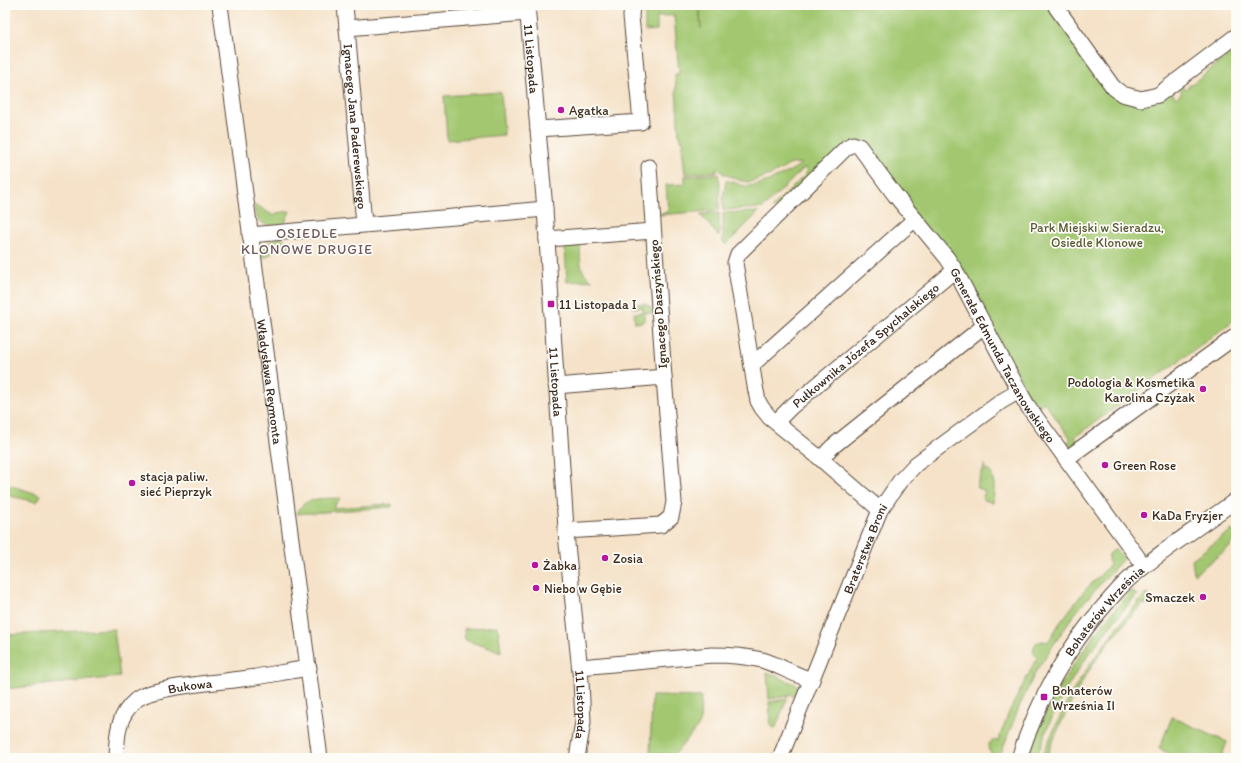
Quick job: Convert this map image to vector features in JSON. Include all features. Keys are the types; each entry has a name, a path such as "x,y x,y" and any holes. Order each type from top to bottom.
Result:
{"street":[{"name":"Władysława Reymonta","path":"220,5 320,758"},
{"name":"Ignacego Jana Paderewskiego","path":"346,5 364,224"},
{"path":"538,129 641,122 631,16 632,5"},
{"path":"1056,5 1113,87 1122,94 1141,99 1158,95 1236,36"},
{"name":"Ignacego Jana Paderewskiego","path":"348,28 527,9"},
{"name":"11 Listopada","path":"527,9 544,209 566,531 580,667 583,722 577,758"},
{"name":"Generała Edmunda Taczanowskiego","path":"752,365 735,266 737,256 847,147 853,144 858,146 915,220 947,258 985,325 1019,391 1066,459 1144,566"},
{"name":"Ignacego Daszyńskiego","path":"566,531 661,525 672,517 674,502 649,167"},
{"path":"250,235 544,209"},
{"path":"880,510 766,413 758,401 752,365 915,220"},
{"name":"Ignacego Daszyńskiego","path":"546,239 653,231"},
{"name":"Pułkownika Józefa Spychalskiego","path":"776,422 791,407 955,270"},
{"path":"821,459 832,447 985,325"},
{"path":"1066,459 1236,336"},
{"name":"Ignacego Daszyńskiego","path":"556,386 664,377"},
{"name":"Braterstwa Broni","path":"780,758 880,510 900,481 916,464 1002,401 1019,391"},
{"name":"Bohaterów Września","path":"1019,758 1035,715 1064,657 1104,605 1144,566 1236,500"},
{"path":"580,667 712,655 727,655 762,660 797,676 812,680"},
{"name":"Bukowa","path":"116,758 118,729 123,715 137,699 146,694 162,690 251,678 309,668"}],"green space":[{"name":"Park Miejski w Sieradzu, Osiedle Klonowe","path":"645,5 686,5 697,8 699,9 701,29 700,5 1051,5 1112,93 1170,90 1176,98 1182,93 1176,85 1179,85 1185,89 1236,50 1236,235 1234,244 1236,257 1236,319 1075,437 1080,444 1071,447 1064,445 1071,439 1044,402 1035,408 984,311 861,140 778,208 772,208 806,174 805,167 763,208 723,210 723,197 726,181 731,181 744,186 753,186 784,174 802,163 791,164 771,175 750,182 741,181 716,169 717,172 685,174 682,146 684,143 681,140 681,135 679,135 675,74 679,74 674,15 657,17 657,30 645,31"},
{"path":"501,92 504,135 447,140 444,96"},
{"path":"718,174 720,183 719,210 659,215 661,213 668,212 666,185 685,184 685,176"},
{"path":"254,206 258,206 274,216 277,213 290,211 284,225 267,225 260,222 257,218"},
{"path":"759,212 726,245 723,242 723,213"},
{"path":"719,213 719,237 700,214"},
{"path":"281,237 288,243 299,242 299,248 279,248 266,257 261,258 262,250 266,244"},
{"path":"580,245 582,269 584,273 592,280 567,282 565,247"},
{"path":"636,304 646,304 652,309 653,313 644,313 644,322 635,323 634,313 643,312 643,307 633,308"},
{"path":"985,464 985,471 989,470 994,482 993,503 982,499 985,491 976,487"},
{"path":"5,484 41,495 37,502 5,495"},
{"path":"340,498 333,508 392,504 392,507 297,514 300,508 309,501"},
{"path":"1232,530 1236,535 1236,539 1232,542 1230,547 1194,574 1192,559"},
{"path":"1115,549 1124,558 1070,620 1036,671 1020,705 1000,755 995,756 989,751 988,746 992,741 998,741 1010,710 1037,658 1034,651 1036,643 1042,641 1048,642 1059,624 1085,590 1110,565 1108,560 1109,554"},
{"path":"1131,590 1137,595 1109,628 1083,663 1058,705 1036,758 1029,758 1033,742 1058,690 1092,638"},
{"path":"1146,593 1156,603 1151,605 1142,604 1101,653 1088,672 1062,720 1046,758 1041,758 1064,708 1089,665 1126,616"},
{"path":"498,626 501,652 465,640 464,629"},
{"path":"114,629 120,677 5,689 5,635"},
{"path":"767,672 797,685 798,691 796,697 789,694 788,696 769,699"},
{"path":"652,696 701,697 700,724 674,755 650,754"},
{"path":"787,699 775,729 771,727 769,702"},
{"path":"1172,717 1227,742 1221,758 1180,758 1159,749"}],"place":[{"name":"Agatka","path":"561,110"},
{"name":"11 Listopada I","path":"551,304"},
{"name":"Podologia & Kosmetika Karolina Czyżak","path":"1203,389"},
{"name":"Green Rose","path":"1105,465"},
{"name":"stacja paliw. sieć Pieprzyk","path":"132,483"},
{"name":"KaDa Fryzjer","path":"1144,515"},
{"name":"Zosia","path":"605,558"},
{"name":"Żabka","path":"535,565"},
{"name":"Niebo w Gębie","path":"536,588"},
{"name":"Smaczek","path":"1203,597"},
{"name":"Bohaterów Września II","path":"1044,697"}],"district":[{"name":"OSIEDLE KLONOWE DRUGIE","path":"307,242"}]}
